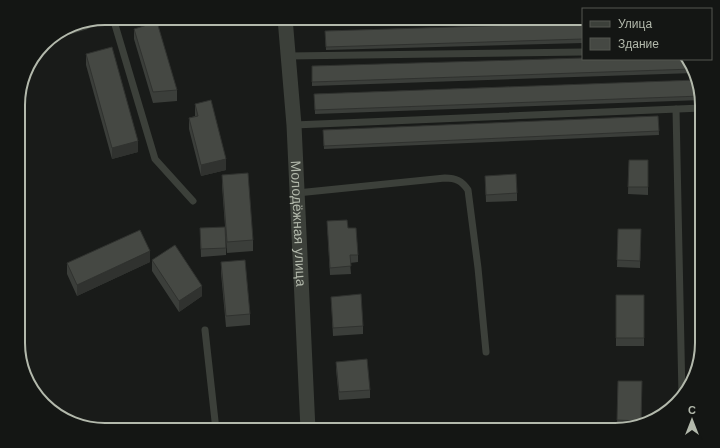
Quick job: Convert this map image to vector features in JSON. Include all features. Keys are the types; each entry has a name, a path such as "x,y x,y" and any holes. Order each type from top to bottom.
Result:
{"street":[{"name":"Молодёжная улица","path":"286,25 294,125 308,423"}],"lane":[{"path":"115,25 155,159 193,201"},
{"path":"288,56 582,52"},
{"path":"294,125 695,109"},
{"path":"676,110 682,388"},
{"path":"297,193 445,178 455,178 463,183 468,190 478,268 486,352"},
{"path":"205,330 215,423"}],"building":[{"path":"147,25 158,25 177,90 153,92 134,29"},
{"path":"518,25 582,25 582,39 326,47 325,31"},
{"path":"112,47 138,141 112,148 86,54"},
{"path":"582,58 582,60 682,60 686,69 312,82 312,66"},
{"path":"691,80 694,96 315,110 314,94"},
{"path":"211,100 226,159 201,165 189,118 198,116 195,104"},
{"path":"658,116 659,131 324,146 323,130"},
{"path":"629,160 648,160 648,187 628,187"},
{"path":"248,173 253,240 227,242 222,175"},
{"path":"516,174 517,193 486,195 485,176"},
{"path":"347,220 348,228 356,228 358,255 350,255 351,266 330,268 327,221"},
{"path":"225,227 226,248 201,249 200,228"},
{"path":"618,229 641,229 640,261 617,260"},
{"path":"140,230 150,251 77,285 67,263"},
{"path":"175,245 202,286 179,301 152,260"},
{"path":"245,260 250,314 226,316 221,262"},
{"path":"361,294 363,326 333,328 331,297"},
{"path":"616,295 644,295 644,338 616,338"},
{"path":"367,359 370,390 339,392 336,362"},
{"path":"618,381 642,381 641,419 633,421 617,420"}]}
